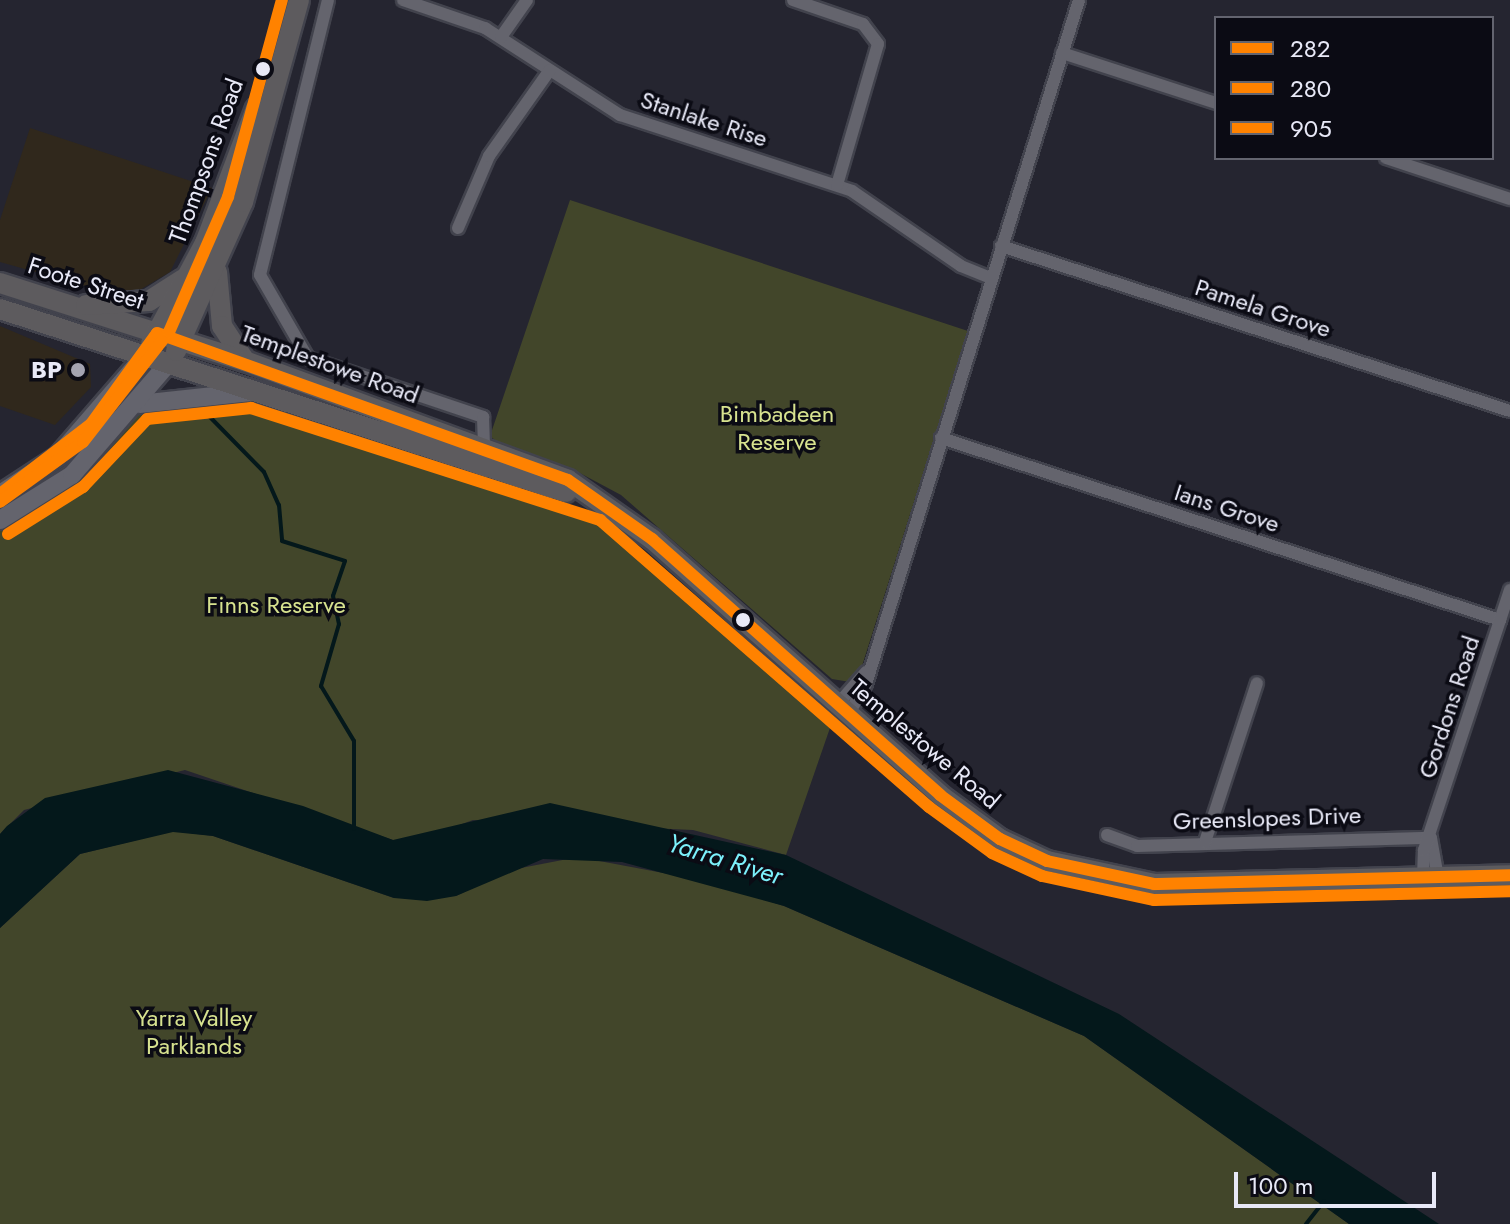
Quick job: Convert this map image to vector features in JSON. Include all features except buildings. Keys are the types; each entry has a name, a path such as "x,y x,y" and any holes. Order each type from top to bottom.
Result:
{"main road":[{"name":"Thompsons Road","path":"143,358 195,264 250,128 285,0"},
{"name":"Thompsons Road","path":"167,365 217,272 299,0"},
{"path":"70,305 149,301 195,264"},
{"path":"217,272 222,326 245,361"},
{"name":"Foote Street","path":"0,283 157,333"},
{"path":"0,309 167,365 139,404 72,475 0,520"},
{"name":"Templestowe Road","path":"157,333 245,361 484,447 608,506 842,710 1000,839 1100,877 1154,884 1510,875"},
{"path":"0,494 58,456 143,358"},
{"name":"Templestowe Road","path":"167,365 608,506"},
{"path":"139,404 253,392"}],"street":[{"name":"Templestowe Road","path":"328,0 258,262 274,303 308,358 483,417 484,447"},
{"name":"Stanlake Rise","path":"403,0 501,37 620,115 837,185 991,278"},
{"path":"501,37 527,0"},
{"path":"793,0 863,24 878,44 837,185"},
{"path":"842,710 868,670 1079,0"},
{"path":"1062,53 1214,102"},
{"path":"458,228 489,156 550,70"},
{"path":"1392,160 1510,199"},
{"name":"Pamela Grove","path":"1001,246 1510,411"},
{"name":"Ians Grove","path":"941,438 1500,620"},
{"name":"Gordons Road","path":"1430,877 1431,838 1510,590"},
{"path":"1205,842 1257,683"},
{"name":"Greenslopes Drive","path":"1107,835 1137,846 1431,838"}],"shaded area":[{"path":"30,128 212,188 170,272 138,291 110,293 0,262 0,220"},
{"path":"0,326 90,364 91,387 55,425 0,406"}],"green space":[{"name":"Bimbadeen Reserve","path":"570,200 968,331 862,666 850,682 832,679 621,495 576,471 508,451 490,436"},
{"name":"Finns Reserve","path":"228,403 340,432 592,520 831,725 786,855 693,830 473,820 421,839 393,840 185,770 24,810 0,834 0,527 64,490 143,411"},
{"name":"Yarra Valley Parklands","path":"173,831 213,836 394,898 456,896 506,871 578,857 706,881 784,906 1084,1036 1349,1224 0,1224 0,928 80,854"}],"water":[{"name":"Yarra River","path":"168,770 303,806 393,840 550,803 786,855 1119,1014 1439,1224 1349,1224 1084,1036 784,906 622,862 543,859 456,896 427,901 394,898 213,836 173,832 80,854 0,928 0,834 7,826 45,798"}],"waterway":[{"path":"207,414 264,472 279,505 282,541 345,561 333,596 339,624 321,686 354,741 354,829"},
{"path":"1306,1224 1324,1201"}],"transit line":[{"name":"905","path":"0,502 83,442 169,332 228,197 282,0"},
{"name":"282","path":"0,494 91,424 157,333 568,480 652,539 940,795 1000,839 1047,861 1154,884 1510,875"},
{"name":"280","path":"8,534 83,487 147,419 251,408 600,520 929,807 992,853 1042,876 1154,900 1510,891"}],"place":[{"name":"BP","path":"78,370"}]}
